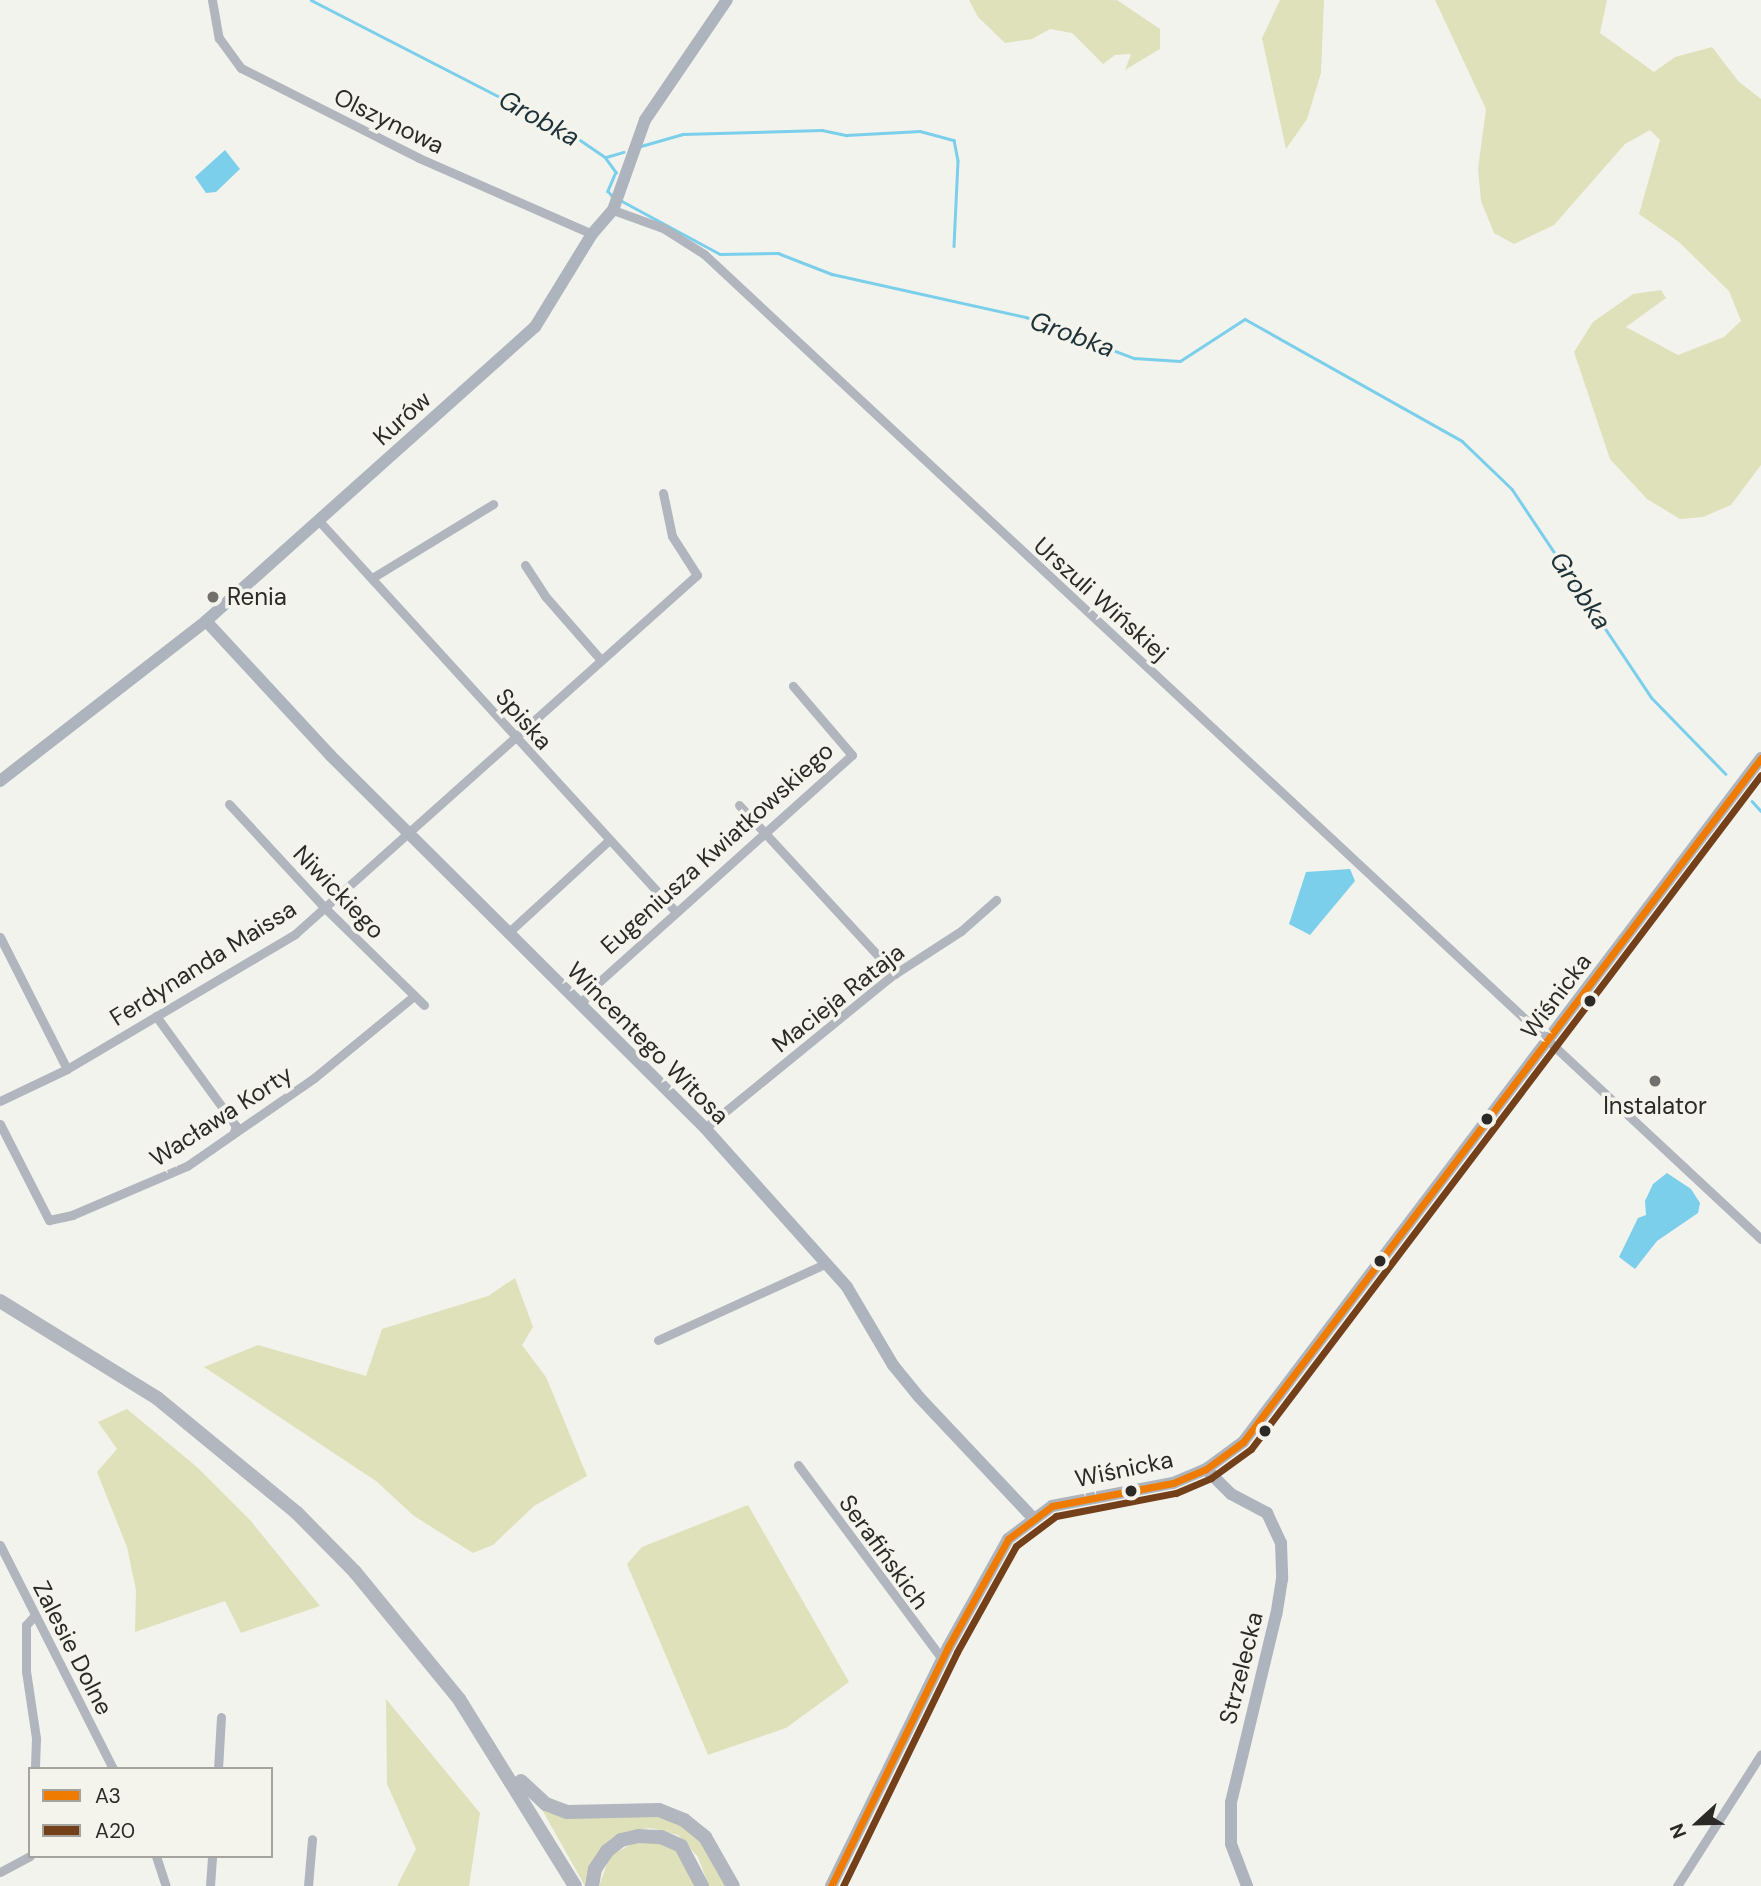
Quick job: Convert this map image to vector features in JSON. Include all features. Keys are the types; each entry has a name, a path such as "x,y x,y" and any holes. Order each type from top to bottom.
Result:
{"main road":[{"path":"0,1301 157,1398 297,1513 425,1653 499,1757 572,1882"},
{"path":"499,1757 537,1797 556,1809 589,1815 659,1811 684,1820 705,1837 733,1886"},
{"path":"592,1886 595,1869 607,1851 621,1840 639,1836 661,1837 681,1846 702,1886"},
{"path":"723,1866 739,1886"}],"street":[{"name":"Olszynowa","path":"212,0 219,38 242,68 419,158 592,234"},
{"name":"Kurów","path":"0,781 206,621 320,522 535,327 592,234 616,204 633,145 645,120 727,0"},
{"name":"Urszuli Wińskiej","path":"616,204 686,239 704,254 1761,1239"},
{"name":"Ferdynanda Maissa","path":"0,1101 67,1069 295,934 697,575 672,536 663,493"},
{"path":"372,578 493,503"},
{"name":"Spiska","path":"320,522 608,841 676,912"},
{"path":"525,565 545,596 601,660"},
{"name":"Wincentego Witosa","path":"206,621 410,834 705,1128 827,1263 902,1376 1032,1517"},
{"name":"Eugeniusza Kwiatkowskiego","path":"580,1005 590,990 852,755 793,687"},
{"name":"Wiśnicka","path":"831,1886 942,1659 1008,1539 1032,1517 1083,1497 1153,1488 1206,1469 1243,1442 1761,758"},
{"name":"Niwickiego","path":"229,804 324,907 424,1005"},
{"path":"739,805 895,974"},
{"path":"508,933 608,841"},
{"name":"Macieja Rataja","path":"705,1128 895,974 961,931 996,900"},
{"path":"0,937 67,1069"},
{"name":"Wacława Korty","path":"0,1124 49,1220 144,1188 187,1166 314,1078 414,996"},
{"path":"156,1016 236,1126 234,1132"},
{"path":"658,1340 827,1263"},
{"name":"Serafińskich","path":"798,1465 942,1659"},
{"name":"Strzelecka","path":"1206,1469 1220,1487 1267,1513 1279,1534 1283,1559 1276,1615 1231,1802 1231,1844 1247,1886"},
{"name":"Zalesie Dolne","path":"0,1545 112,1767"},
{"path":"35,1615 26,1625 26,1671 36,1738 35,1767"},
{"path":"218,1767 221,1717"},
{"path":"1677,1886 1761,1754"},
{"path":"308,1886 312,1839"},
{"path":"0,1872 28,1857"},
{"path":"157,1858 166,1886"},
{"path":"210,1886 212,1858"}],"green space":[{"path":"969,0 1117,0 1160,29 1160,49 1125,70 1131,54 1115,55 1103,64 1072,33 1050,29 1032,39 1005,43 978,17"},
{"path":"1280,0 1324,0 1321,73 1307,119 1286,149 1262,38"},
{"path":"1435,0 1607,0 1600,33 1654,72 1675,57 1712,47 1739,82 1761,99 1761,465 1731,505 1703,517 1680,519 1647,499 1610,459 1574,352 1593,322 1633,294 1661,290 1666,298 1626,327 1678,355 1724,337 1741,321 1729,291 1679,242 1639,214 1660,140 1650,130 1625,144 1554,225 1514,244 1494,233 1481,201 1478,169 1486,109"},
{"path":"515,1278 533,1327 522,1345 546,1377 587,1476 534,1506 493,1545 473,1553 414,1516 376,1481 204,1367 258,1345 366,1376 382,1329 488,1296"},
{"path":"127,1409 197,1467 250,1520 320,1606 241,1633 225,1601 135,1632 136,1590 127,1547 97,1472 117,1449 98,1422"},
{"path":"748,1505 849,1682 786,1728 708,1755 627,1564 642,1547"},
{"path":"386,1699 480,1813 469,1886 397,1886 416,1849 387,1784"},
{"path":"540,1806 581,1818 653,1815 681,1823 705,1846 727,1886 709,1886 698,1857 678,1835 650,1828 625,1832 585,1886"},
{"path":"640,1839 678,1848 696,1886 599,1886 610,1856"}],"water":[{"path":"225,150 240,169 216,192 206,193 195,177"},
{"path":"1350,869 1355,881 1310,935 1289,924 1306,872"},
{"path":"1667,1173 1691,1189 1700,1203 1698,1213 1657,1241 1635,1269 1619,1257 1638,1218 1646,1215 1645,1201 1653,1184"}],"waterway":[{"name":"Grobka","path":"311,0 570,133 605,157 616,172 608,191 613,197"},
{"path":"641,146 683,134 822,130 846,135 920,131 954,140 958,161 954,246"},
{"path":"606,157 623,152"},
{"name":"Grobka","path":"622,201 720,254 778,253 832,274 1026,317 1134,358 1180,361 1245,319 1462,441 1512,489 1651,697 1726,774"},
{"name":"Grobka","path":"1752,801 1761,811"}],"transit line":[{"name":"A3","path":"831,1886 948,1647 1008,1539 1052,1506 1173,1483 1206,1469 1243,1442 1761,758"},
{"name":"A20","path":"843,1886 957,1652 1016,1546 1056,1516 1176,1493 1211,1478 1251,1449 1761,775"}],"place":[{"name":"Renia","path":"213,597"},
{"name":"Instalator","path":"1655,1081"}]}
